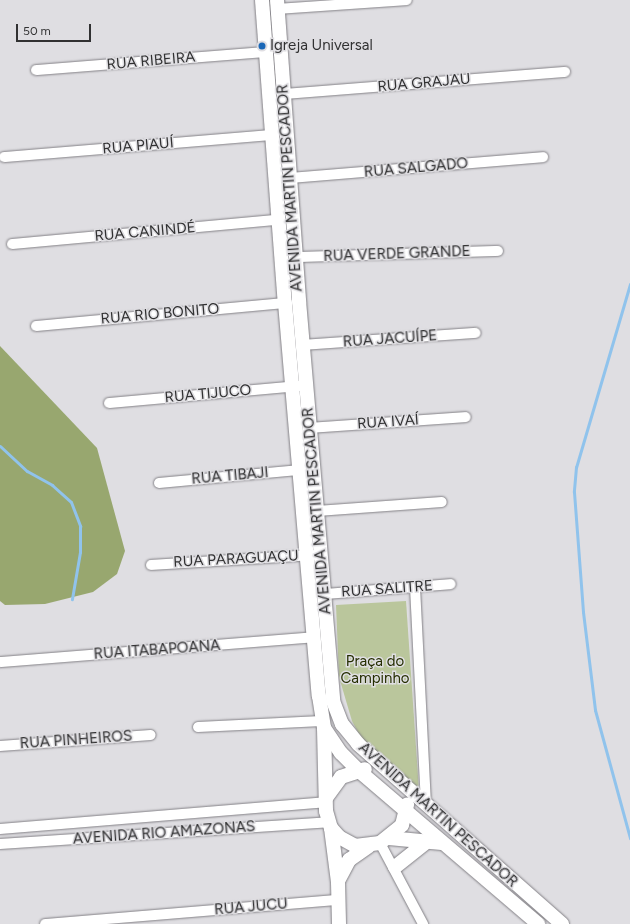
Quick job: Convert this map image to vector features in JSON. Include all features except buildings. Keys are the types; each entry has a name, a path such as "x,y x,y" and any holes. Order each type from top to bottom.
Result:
{"street":[{"name":"AVENIDA MARTIN PESCADOR","path":"262,0 285,303 299,386 310,428 317,510 314,555 315,637 323,725 341,753 358,770 407,814 538,924"},
{"path":"277,5 407,0"},
{"name":"AVENIDA MARTIN PESCADOR","path":"277,5 289,178 303,345 299,386 300,470 314,555 324,594 333,700 351,736 426,806 562,924"},
{"name":"RUA RIBEIRA","path":"36,70 266,52"},
{"name":"RUA GRAJAU","path":"283,94 564,72"},
{"name":"RUA PIAUÍ","path":"4,157 272,135"},
{"name":"RUA SALGADO","path":"289,178 543,157"},
{"path":"276,184 281,191 282,211 292,215"},
{"path":"278,220 287,223 290,242 296,253"},
{"name":"RUA CANINDÉ","path":"12,244 278,220"},
{"name":"RUA VERDE GRANDE","path":"296,253 498,251"},
{"name":"RUA RIO BONITO","path":"36,326 285,303"},
{"name":"RUA JACUÍPE","path":"303,345 476,333"},
{"name":"RUA TIJUCO","path":"109,403 299,386"},
{"name":"RUA IVAÍ","path":"310,428 466,417"},
{"name":"RUA TIBAJI","path":"159,483 300,470"},
{"path":"317,510 442,502"},
{"name":"RUA PARAGUAÇU","path":"151,565 314,555"},
{"name":"RUA SALITRE","path":"324,594 451,584"},
{"path":"415,587 426,806"},
{"name":"RUA ITABAPOANA","path":"0,662 315,637"},
{"path":"198,727 323,725 326,800 338,882 337,900 339,924"},
{"name":"RUA PINHEIROS","path":"0,746 151,734"},
{"path":"326,800 341,778 358,770 384,767"},
{"path":"338,882 349,860 400,829 407,814 405,786"},
{"name":"AVENIDA RIO AMAZONAS","path":"0,829 326,800"},
{"path":"329,825 347,842 379,843 429,840 443,843"},
{"name":"AVENIDA RIO AMAZONAS","path":"0,844 329,825"},
{"path":"395,867 429,840"},
{"path":"379,843 395,867 423,924"},
{"name":"RUA JUCU","path":"45,924 337,900"}],"green space":[{"path":"0,346 97,448 125,551 117,574 93,592 45,604 5,605 0,601"},
{"name":"Praça do Campinho","path":"406,601 419,791 361,738 352,721 339,677 336,605"}],"waterway":[{"path":"630,284 576,467 574,492 583,612 595,710 630,838"},
{"path":"0,446 27,471 52,485 71,502 80,526 80,552 72,599"}],"place":[{"name":"Igreja Universal","path":"262,46"}]}
